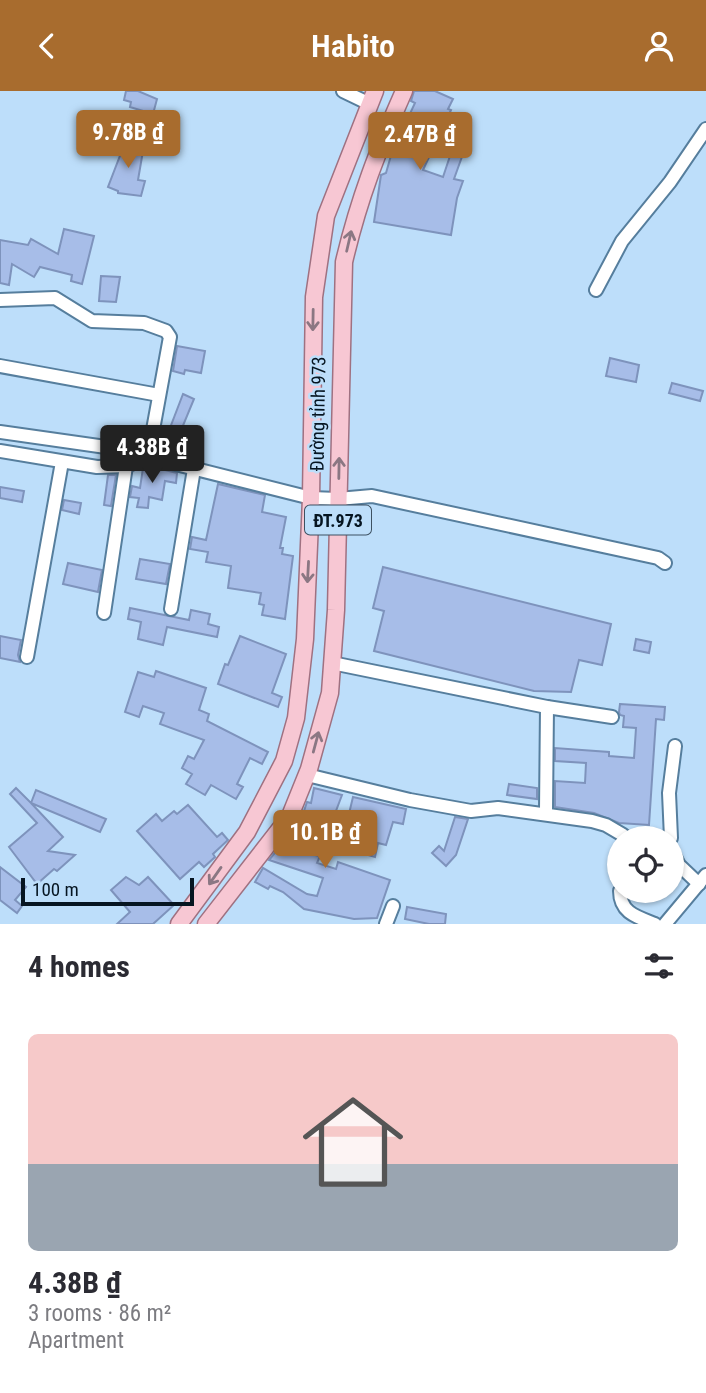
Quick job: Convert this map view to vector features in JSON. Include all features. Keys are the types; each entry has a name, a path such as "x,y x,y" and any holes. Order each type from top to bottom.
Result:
{"main road":[{"name":"Đường tỉnh 973","path":"206,924 290,816 307,775 330,693 336,610 344,262 359,200 404,91"},
{"name":"Đường tỉnh 973","path":"179,924 247,832 284,761 296,718 305,639 311,498 314,297 326,216 373,98"}],"street":[{"path":"343,91 373,98"},
{"path":"596,290 622,241 670,182 706,129"},
{"path":"0,300 55,298 92,321 144,324 166,331 170,337 148,455"},
{"path":"0,366 159,395"},
{"path":"0,432 148,455 311,498 372,496 657,558 665,563"},
{"path":"0,451 97,467 126,466 148,455"},
{"path":"27,657 62,462"},
{"path":"104,613 126,466"},
{"path":"171,609 194,469"},
{"path":"332,663 547,707 612,717"},
{"path":"546,810 547,707"},
{"path":"670,826 669,793 675,746"},
{"path":"307,775 410,800 471,811 498,808 592,821 608,826"},
{"path":"665,924 702,879 684,868"},
{"path":"621,903 626,911 656,924"},
{"path":"386,924 393,906"}],"building":[{"path":"126,91 138,91 157,99 153,114 130,107 131,102 124,100"},
{"path":"414,91 435,91 453,99 448,109 451,110 423,170 443,177 453,147 464,151 454,179 463,181 457,198 451,235 374,222 381,175 386,173 392,152 415,103 411,101"},
{"path":"118,141 144,145 138,180 145,181 141,196 118,193 108,187 121,153 116,152"},
{"path":"64,229 94,236 82,284 71,281 72,275 40,267 34,277 12,264 9,285 0,283 0,240 28,245 31,239 58,254"},
{"path":"101,276 120,277 116,302 99,301"},
{"path":"177,346 205,351 201,373 185,370 184,374 173,371"},
{"path":"610,358 639,365 636,382 606,376"},
{"path":"672,383 703,391 700,401 669,393"},
{"path":"183,394 194,399 175,445 165,441"},
{"path":"149,466 177,473 176,483 165,481 162,500 149,497 148,508 137,507 139,498 130,497 132,486 140,488 143,468"},
{"path":"108,475 116,475 111,506 104,505"},
{"path":"218,484 265,495 262,512 286,517 280,548 283,548 282,554 293,556 285,619 262,615 264,605 259,604 261,593 228,588 231,566 206,562 208,552 190,549 192,537 206,540"},
{"path":"0,487 24,491 22,502 0,498"},
{"path":"64,500 81,503 79,514 62,510"},
{"path":"140,559 170,564 166,584 136,579"},
{"path":"68,563 102,570 98,592 63,584"},
{"path":"383,567 611,624 602,665 579,660 571,692 534,691 374,651 384,611 373,608"},
{"path":"130,608 189,620 191,610 210,614 208,624 219,627 217,637 167,627 163,645 138,639 141,622 128,619"},
{"path":"0,636 21,640 18,655 20,662 0,658"},
{"path":"240,636 286,654 272,693 282,697 278,707 218,684"},
{"path":"636,639 651,642 649,653 634,650"},
{"path":"156,671 206,688 199,710 209,714 207,721 268,752 262,764 250,758 237,784 243,787 236,799 211,785 205,795 186,784 192,774 182,768 188,756 194,759 204,740 160,724 164,713 143,706 139,717 125,712 138,672 154,677"},
{"path":"620,704 665,707 664,720 656,719 649,825 619,823 594,813 555,807 555,781 585,783 586,763 555,761 555,748 609,752 609,756 634,758 636,728 623,727 624,716 619,712"},
{"path":"509,784 537,788 537,799 507,795"},
{"path":"16,788 63,837 48,851 75,855 37,884 9,847 37,823 10,794"},
{"path":"314,788 342,795 334,816 322,813 317,839 320,840 315,855 320,856 317,863 336,869 338,862 390,880 377,918 354,919 304,909 283,892 270,886 268,889 255,882 263,868 307,894 317,896 323,878 269,860 278,849 281,850 284,840 292,830 297,832 307,802 311,803"},
{"path":"36,790 106,819 100,832 31,803"},
{"path":"353,797 406,809 403,824 393,822 386,845 378,843 375,857 341,847"},
{"path":"188,805 217,837 222,833 228,840 204,867 199,862 180,879 137,831 156,814 162,821 174,811 177,814"},
{"path":"455,817 468,819 456,855 446,866 432,853 439,846 444,851"},
{"path":"0,867 26,887 15,900 22,906 17,913 0,900"},
{"path":"126,877 139,885 148,877 174,905 153,924 117,924 130,912 111,890"},
{"path":"407,907 446,914 445,924 405,919"}]}
